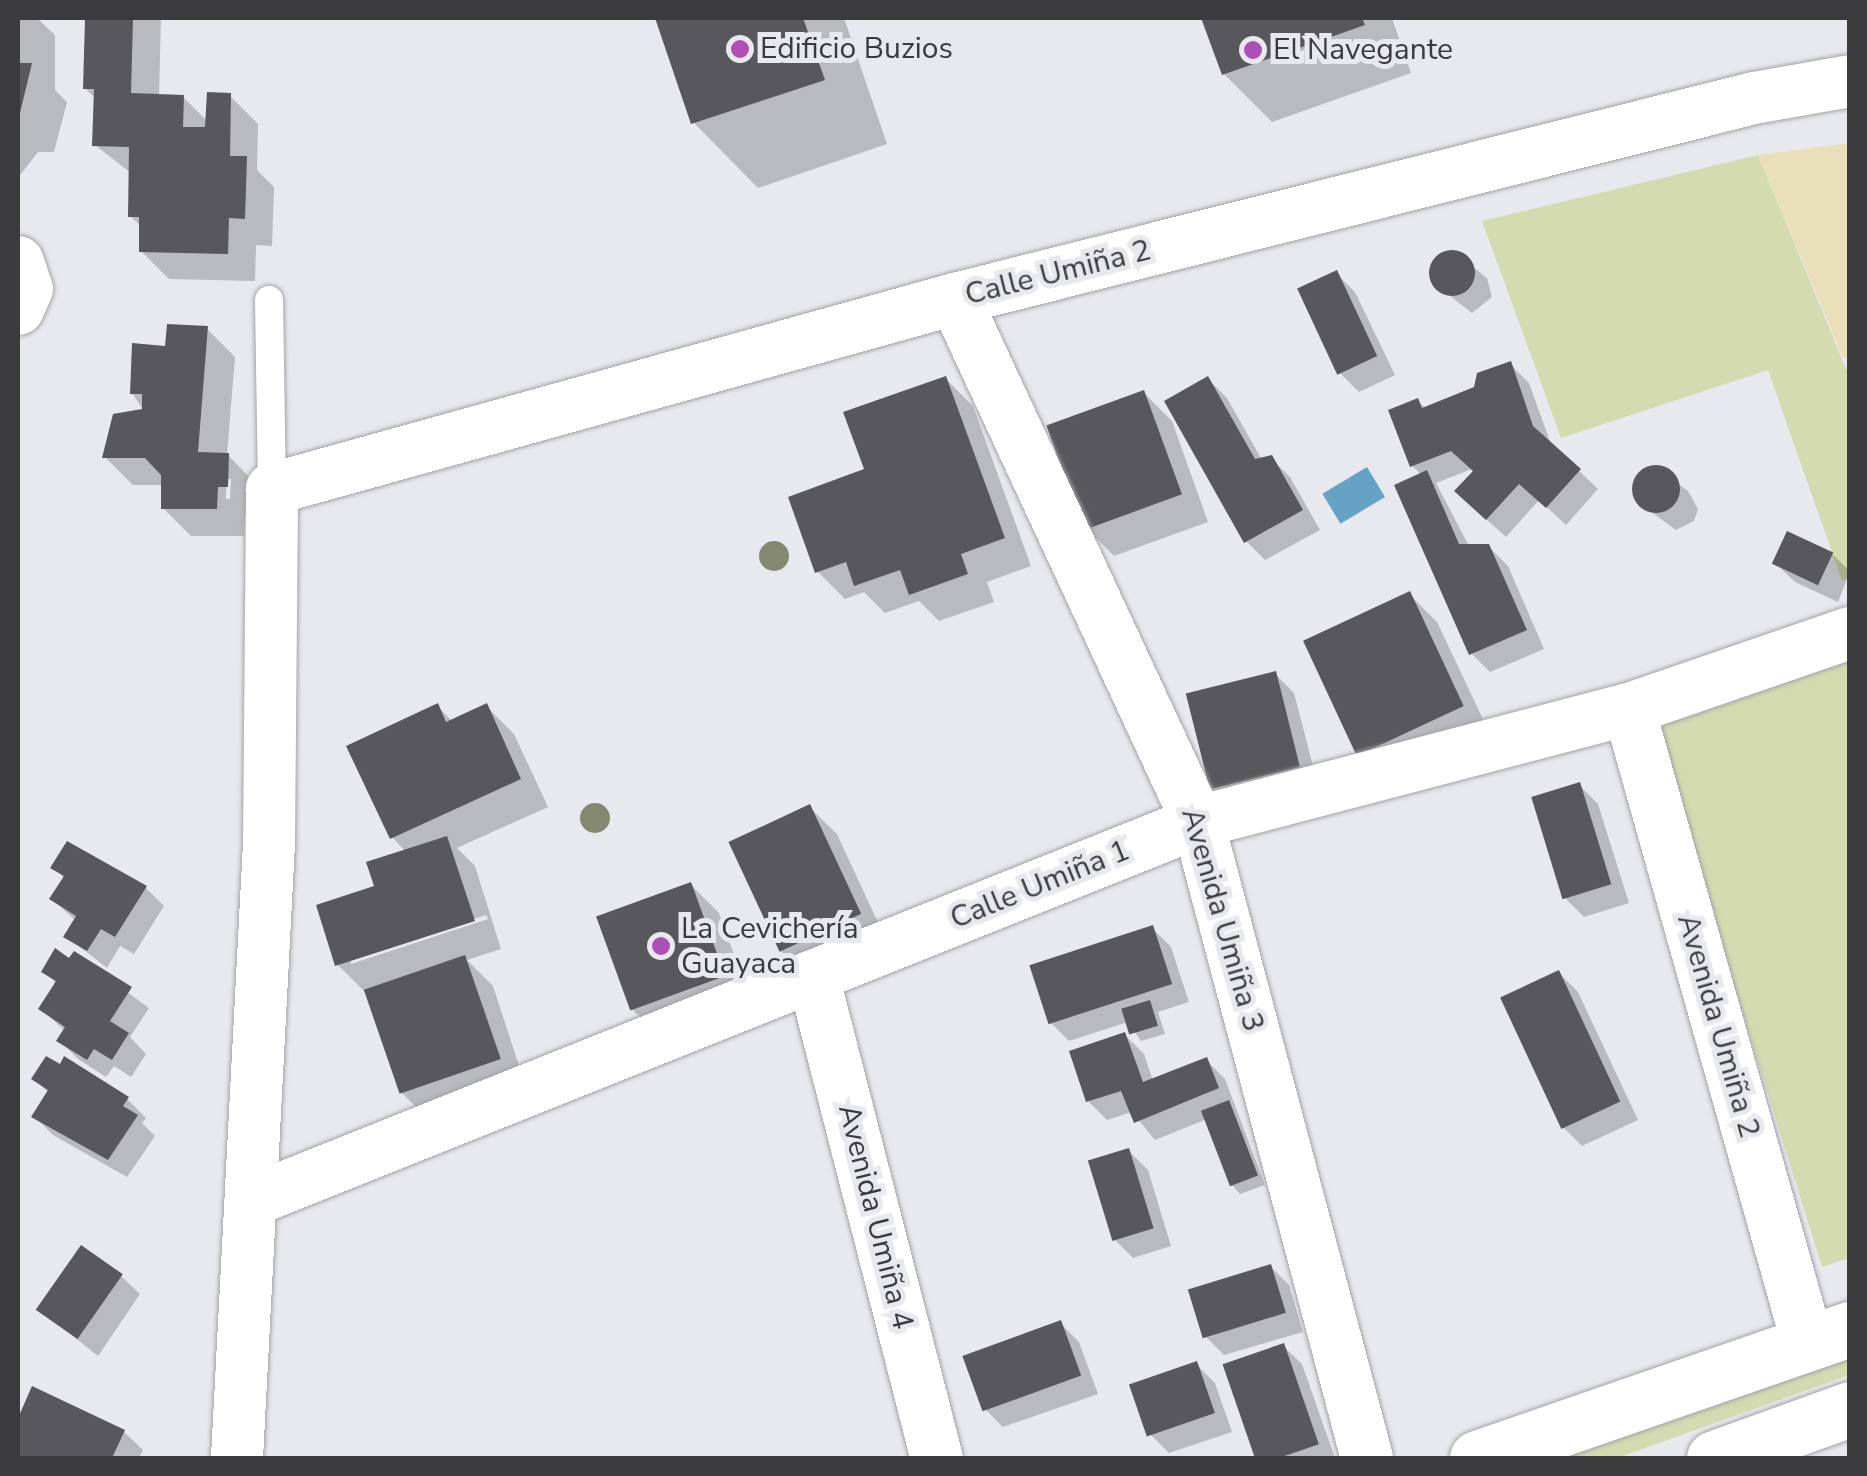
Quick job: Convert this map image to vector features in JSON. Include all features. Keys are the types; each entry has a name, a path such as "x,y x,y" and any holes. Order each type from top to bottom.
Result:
{"main road":[{"path":"1477,1458 1828,1337"},
{"path":"1714,1458 1850,1409"}],"street":[{"name":"Calle Umiña 2","path":"272,489 955,299 1754,98 1850,81"},
{"path":"18,262 27,290 18,309"},
{"name":"Avenida Umiña 3","path":"955,299 1198,822 1368,1458"},
{"path":"237,1458 269,843 272,489"},
{"name":"Calle Umiña 1","path":"253,1200 1198,822 1629,709 1850,633"},
{"name":"Avenida Umiña 2","path":"1629,709 1828,1337"},
{"name":"Avenida Umiña 4","path":"813,976 937,1458"}],"lane":[{"path":"269,300 272,489"}],"green space":[{"path":"1758,155 1849,376 1849,578 1842,581 1768,370 1561,438 1482,221"},
{"path":"1849,658 1849,1258 1822,1267 1651,719"},
{"path":"1849,1357 1849,1375 1617,1458 1560,1458"}],"sand":[{"path":"1849,143 1850,356 1843,358 1758,155"}],"water":[{"path":"1367,467 1385,497 1340,524 1322,494"}],"building":[{"path":"85,18 133,18 131,93 184,95 183,127 205,127 207,92 231,93 230,156 247,156 245,219 229,218 228,254 139,252 139,217 128,217 129,147 92,146 94,89 83,89"},
{"name":"Edificio Buzios","path":"655,18 803,18 825,80 691,124"},
{"name":"El Navegante","path":"1201,18 1362,18 1365,25 1222,75"},
{"path":"18,63 32,63 19,117 18,117"},
{"path":"1452,250 1468,257 1475,273 1468,289 1452,296 1436,289 1429,273 1436,257"},
{"path":"1337,270 1377,356 1337,375 1297,289"},
{"path":"167,324 208,326 198,452 229,453 228,487 218,487 217,509 161,509 161,475 145,458 102,458 113,414 142,409 142,394 130,394 132,343 165,346"},
{"path":"1511,361 1533,426 1581,469 1546,508 1519,484 1486,520 1454,491 1473,471 1451,451 1410,467 1388,410 1418,398 1422,408 1474,387 1477,373"},
{"path":"946,376 1005,538 961,554 968,574 909,595 900,570 854,586 846,562 815,573 788,497 864,469 843,412"},
{"path":"1208,376 1255,459 1272,455 1303,510 1244,543 1164,401"},
{"path":"1144,390 1182,494 1084,530 1046,426"},
{"path":"1656,465 1673,472 1680,489 1673,506 1656,513 1639,506 1632,489 1639,472"},
{"path":"1427,470 1459,544 1489,544 1527,630 1469,655 1394,485"},
{"path":"1787,531 1833,553 1818,585 1772,564"},
{"path":"1410,591 1464,706 1357,756 1303,641"},
{"path":"1276,671 1300,767 1210,790 1186,693"},
{"path":"438,703 446,722 487,703 521,779 390,839 346,746"},
{"path":"1580,782 1611,884 1563,899 1531,797"},
{"path":"810,804 861,914 780,952 728,842"},
{"path":"447,836 475,921 335,966 316,905 374,886 366,862"},
{"path":"67,841 147,886 115,937 101,929 87,951 63,937 76,916 49,899 64,876 50,868"},
{"name":"La Cevichería Guayaca","path":"691,882 725,976 630,1011 596,917"},
{"path":"1153,925 1172,984 1049,1024 1029,965"},
{"path":"55,948 69,958 74,951 132,987 110,1021 129,1033 112,1060 94,1049 87,1060 56,1041 65,1027 38,1009 56,981 41,972"},
{"path":"465,955 501,1059 400,1094 364,990"},
{"path":"1559,970 1620,1101 1561,1129 1500,997"},
{"path":"1150,1000 1158,1026 1129,1035 1121,1009"},
{"path":"1125,1032 1143,1082 1207,1057 1219,1088 1134,1123 1121,1091 1086,1102 1069,1051"},
{"path":"46,1056 60,1064 64,1056 129,1097 123,1106 138,1115 108,1160 31,1117 48,1090 31,1079"},
{"path":"1229,1100 1258,1176 1230,1186 1201,1111"},
{"path":"1129,1148 1154,1228 1112,1241 1088,1161"},
{"path":"81,1245 123,1274 77,1339 36,1310"},
{"path":"1271,1264 1286,1313 1203,1338 1188,1289"},
{"path":"1061,1320 1081,1375 983,1411 962,1356"},
{"path":"1284,1343 1319,1444 1279,1458 1255,1458 1223,1364"},
{"path":"1197,1361 1215,1413 1147,1436 1129,1384"},
{"path":"32,1386 125,1430 112,1458 18,1458 18,1418"}],"place":[{"name":"Edificio Buzios","path":"740,49"},
{"name":"El Navegante","path":"1253,50"},
{"name":"La Cevichería Guayaca","path":"661,946"}]}
